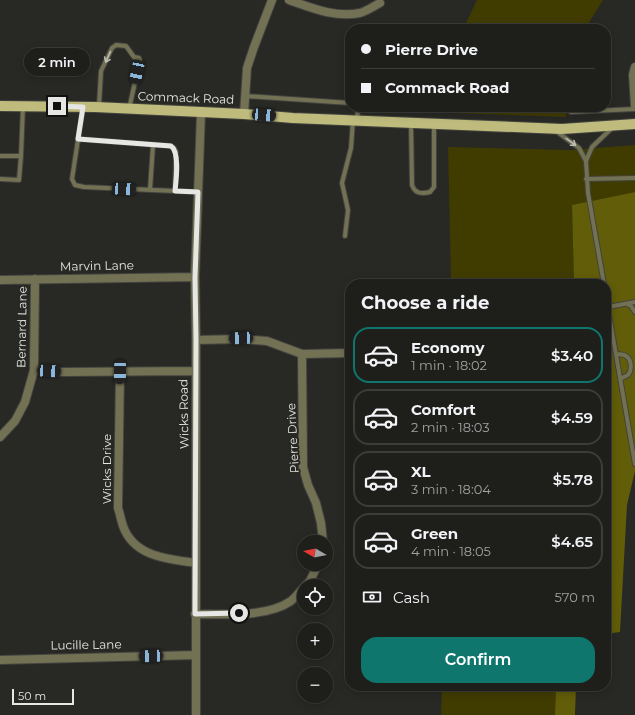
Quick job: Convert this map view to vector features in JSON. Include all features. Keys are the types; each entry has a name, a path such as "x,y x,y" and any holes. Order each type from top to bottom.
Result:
{"main road":[{"name":"Commack Road","path":"0,106 99,107 244,114 293,118 551,128 635,124"}],"street":[{"path":"244,114 248,68 254,47 272,0"},
{"path":"289,0 322,11 343,14 361,12 380,3"},
{"path":"635,67 633,75 635,108"},
{"name":"Wicks Road","path":"196,715 195,278 201,113"},
{"name":"Marvin Lane","path":"0,280 195,278"},
{"name":"Bernard Lane","path":"0,437 15,421 25,402 34,370 35,279"},
{"path":"196,340 241,338 267,341 302,354 345,353"},
{"name":"Pierre Drive","path":"302,354 303,467 308,485 318,510 322,535"},
{"path":"34,370 63,372 195,371"},
{"name":"Wicks Drive","path":"120,372 118,508 123,527 132,542 146,553 160,558 196,563"},
{"path":"195,614 252,613 271,610 291,600 297,594"},
{"name":"Lucille Lane","path":"0,660 196,655"}],"lane":[{"path":"99,107 101,71 112,48 116,45 126,46 134,57 139,58 140,60 129,109"},
{"path":"245,96 345,103"},
{"path":"0,179 19,180 23,106"},
{"path":"83,107 72,179 75,185 84,188 198,192"},
{"path":"611,110 635,108"},
{"path":"345,236 348,210 342,183 351,148 357,112"},
{"path":"411,122 412,185 413,189 421,193 430,192 434,187 434,123"},
{"path":"603,279 586,179 586,161 592,147 615,126"},
{"path":"551,128 578,146 586,161"},
{"path":"78,139 171,146 176,152 175,191"},
{"path":"150,190 153,145"},
{"path":"0,156 21,156"},
{"path":"586,179 635,178"},
{"path":"611,306 635,302"},
{"path":"627,303 635,312"},
{"path":"611,325 635,464"},
{"path":"616,354 624,354 627,356 631,368 628,375 620,379"}],"shaded area":[{"path":"477,0 603,0 588,24 465,24"},
{"path":"423,112 567,112 566,117"},
{"path":"635,145 635,192 572,205 574,279 451,279 448,147 569,150"},
{"path":"635,192 635,471 627,505 620,632 611,633 611,279 574,279 572,205"},
{"path":"442,691 556,691 555,715 441,715"},
{"path":"556,691 576,691 575,715 555,715"}],"route":[{"path":"57,106 83,107 78,139 171,146 176,152 175,191 198,192 194,306 196,340 195,614 239,613"}]}
